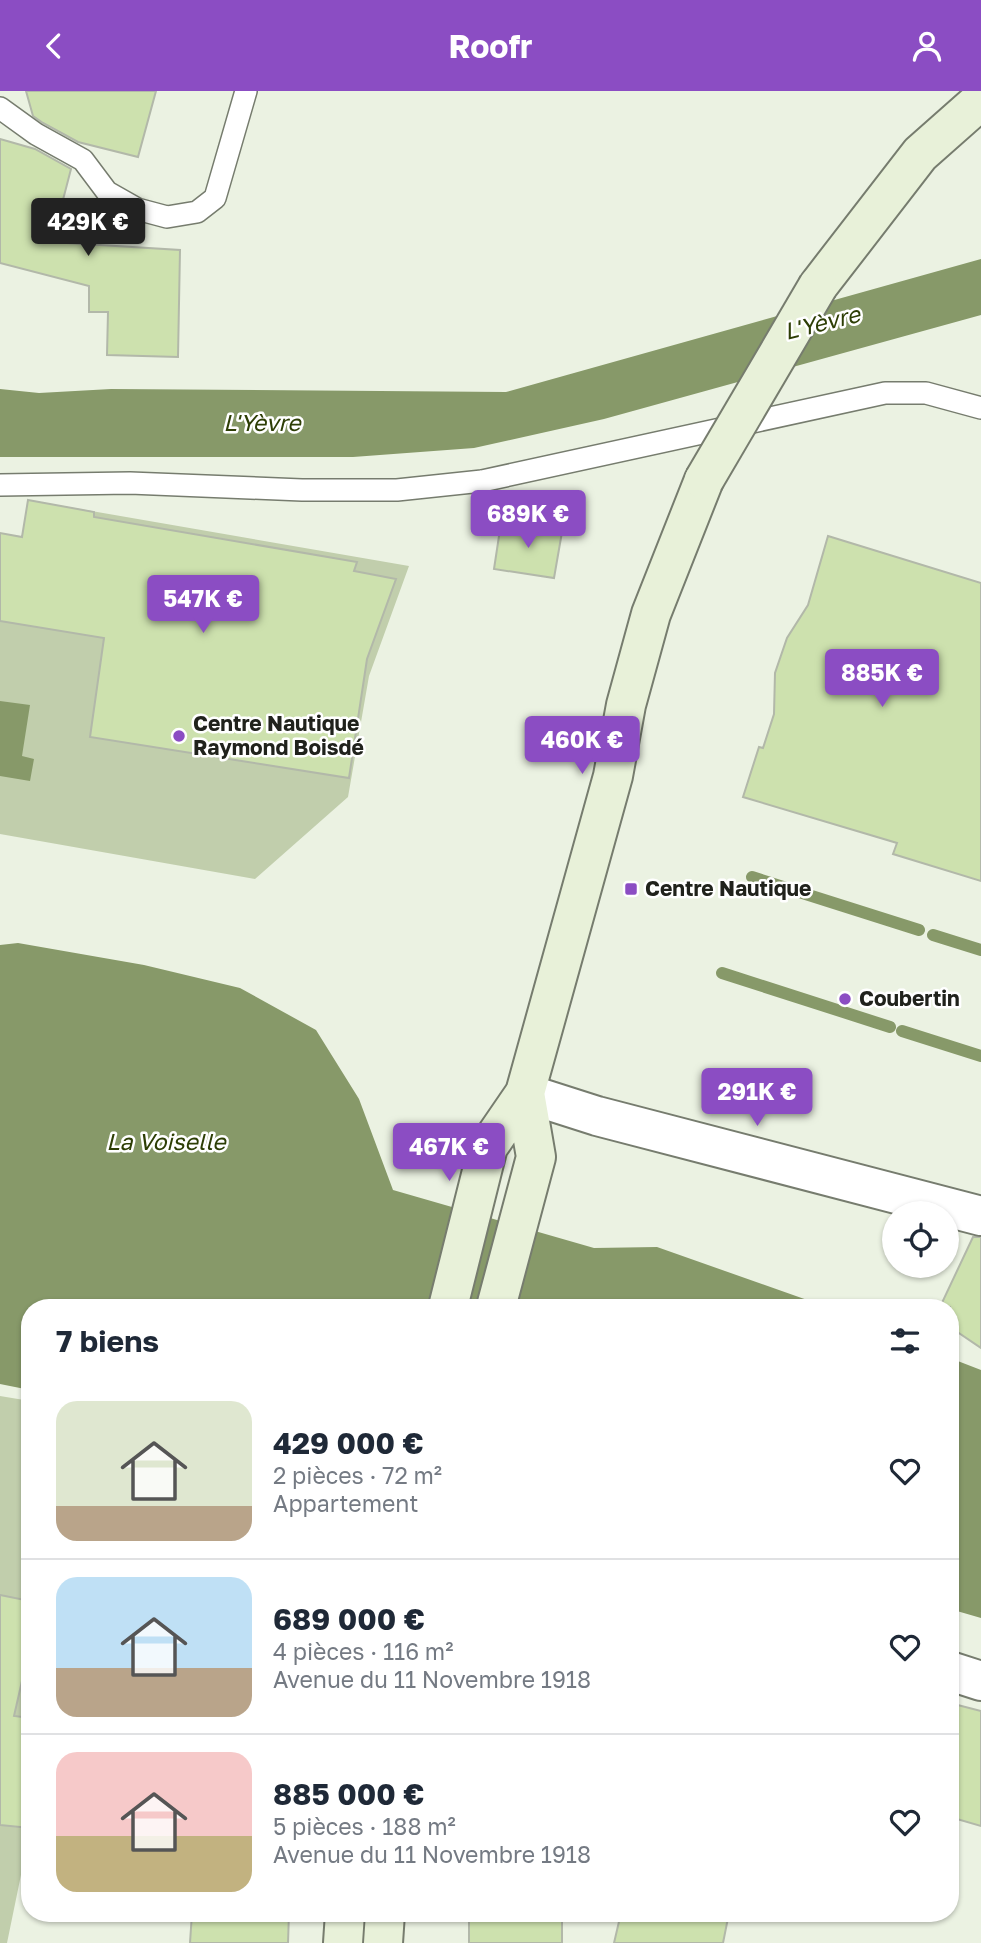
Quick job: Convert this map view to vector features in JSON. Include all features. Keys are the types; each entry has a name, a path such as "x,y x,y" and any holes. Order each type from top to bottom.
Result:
{"main road":[{"path":"450,1299 488,1147 526,1093 613,776 626,705 651,614 704,480 818,286 920,154 981,100"},
{"path":"498,1299 536,1157 526,1093"},
{"path":"343,1943 344,1922"},
{"path":"383,1943 384,1922"}],"street":[{"path":"526,1093 610,1120 981,1216"},
{"path":"959,1674 981,1681"}],"lane":[{"path":"0,109 36,134 83,160 107,192 137,209 167,217 197,212 215,198 246,91"},
{"path":"0,485 130,483 302,490 397,490 482,481 885,393 926,393 981,408"}],"shaded area":[{"name":"Centre Nautique Raymond Boisdé","path":"28,500 409,566 369,676 348,797 255,879 0,834 0,533 22,537"},
{"path":"0,1396 21,1400 21,1875 7,1943 0,1943"}],"water":[{"name":"L'Yèvre","path":"981,259 981,315 604,419 474,448 353,457 0,457 0,389 39,393 111,389 506,392"},
{"path":"0,701 30,705 22,756 34,759 30,781 0,776"},
{"name":"La Voiselle","path":"18,943 144,965 240,988 316,1030 359,1099 393,1190 594,1248 657,1247 804,1299 21,1299 21,1388 0,1384 0,945"},
{"path":"959,1361 981,1370 981,1618 959,1612"}],"building":[{"path":"26,91 156,91 138,157 78,142 43,123 33,116"},
{"path":"0,139 35,149 71,169 52,242 180,250 178,357 107,355 108,312 89,312 89,286 0,263"},
{"path":"28,500 94,512 94,517 357,562 354,571 396,579 367,659 349,778 90,737 104,638 0,621 0,533 22,537"},
{"path":"501,523 562,532 554,578 494,569"},
{"path":"828,536 981,583 981,881 893,854 897,843 743,797 759,747 763,748 774,714 775,673 787,638 808,605"},
{"path":"973,1237 981,1237 981,1348 959,1333 959,1299 944,1299 954,1278 959,1278 959,1267"},
{"path":"0,1595 21,1599 21,1685 14,1716 21,1717 21,1827 0,1825"},
{"path":"959,1705 981,1711 981,1826 959,1820"},
{"path":"191,1922 289,1922 288,1943 190,1943"},
{"path":"469,1922 562,1922 562,1943 469,1943"},
{"path":"619,1922 727,1922 723,1943 614,1943"}],"waterway":[{"path":"752,877 919,930"},
{"path":"933,935 981,950"},
{"path":"722,973 890,1027"},
{"path":"902,1031 981,1056"}],"place":[{"name":"Centre Nautique Raymond Boisdé","path":"179,736"},
{"name":"Centre Nautique","path":"631,889"},
{"name":"Coubertin","path":"845,999"}]}
